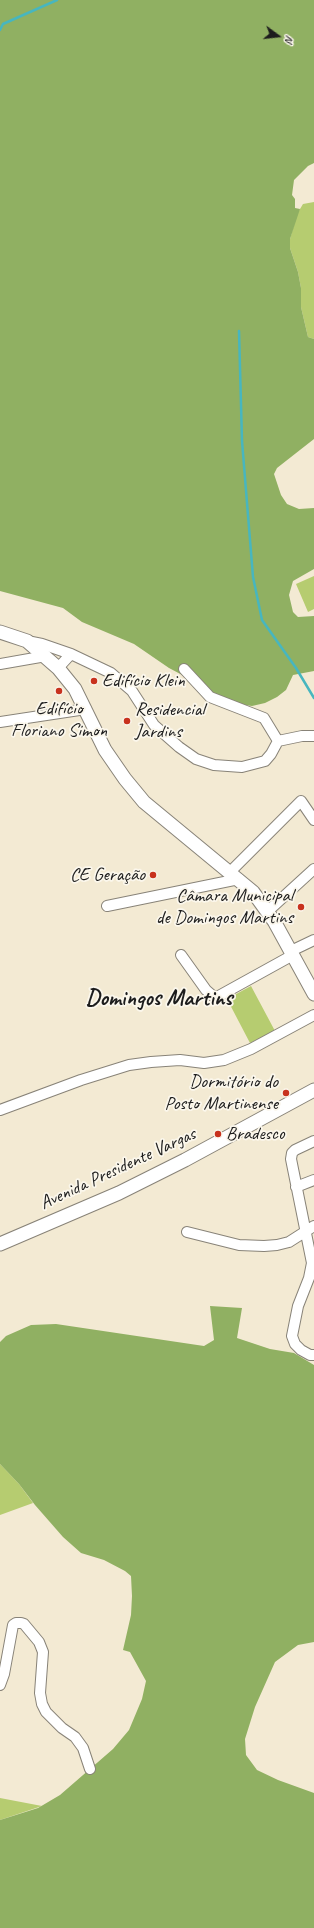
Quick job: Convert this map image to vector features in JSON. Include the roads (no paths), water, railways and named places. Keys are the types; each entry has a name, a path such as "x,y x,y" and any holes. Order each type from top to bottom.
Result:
{"main road":[{"path":"0,632 27,640 58,668 75,689 105,750 125,779 144,802 253,892 268,911 314,994"},
{"name":"Avenida Presidente Vargas","path":"0,1244 119,1193 185,1160 314,1090"}],"street":[{"path":"27,640 71,654 110,674 123,683 132,691 154,725 179,747 196,759 214,765 242,767 265,761 271,754 278,741 302,736 314,736"},
{"path":"58,668 71,654"},
{"path":"0,664 46,656"},
{"path":"184,669 210,697 264,718 278,741"},
{"path":"0,722 86,709"},
{"path":"107,906 234,876 301,801 314,820"},
{"path":"268,911 314,869"},
{"path":"181,955 206,990 216,997 314,940"},
{"path":"0,1110 81,1080 129,1065 180,1060 204,1063 224,1060 251,1049 314,1015"},
{"path":"314,1141 295,1150 292,1153 291,1159 296,1187 310,1229 312,1263 311,1271 298,1306 292,1336 295,1344 301,1350 310,1355 314,1355"},
{"path":"296,1187 314,1180"},
{"path":"187,1232 238,1245 264,1246 289,1242 310,1229"},
{"path":"0,1685 4,1674 13,1625 16,1623 24,1624 39,1642 43,1652 40,1693 42,1704 46,1712 62,1728 76,1737 83,1748 90,1769"}],"waterway":[{"path":"0,30 3,24 57,0"},
{"path":"239,331 242,441 253,577 262,620 296,668 314,698"}],"place":[{"name":"Edifício Klein","path":"94,681"},
{"name":"Edifício Floriano Simon","path":"59,691"},
{"name":"Residencial Jardins","path":"127,721"},
{"name":"CE Geração","path":"153,875"},
{"name":"Câmara Municipal de Domingos Martins","path":"301,907"},
{"name":"Dormitório do Posto Martinense","path":"286,1093"},
{"name":"Bradesco","path":"218,1134"}],"district":[{"name":"Domingos Martins","path":"159,999"}]}
